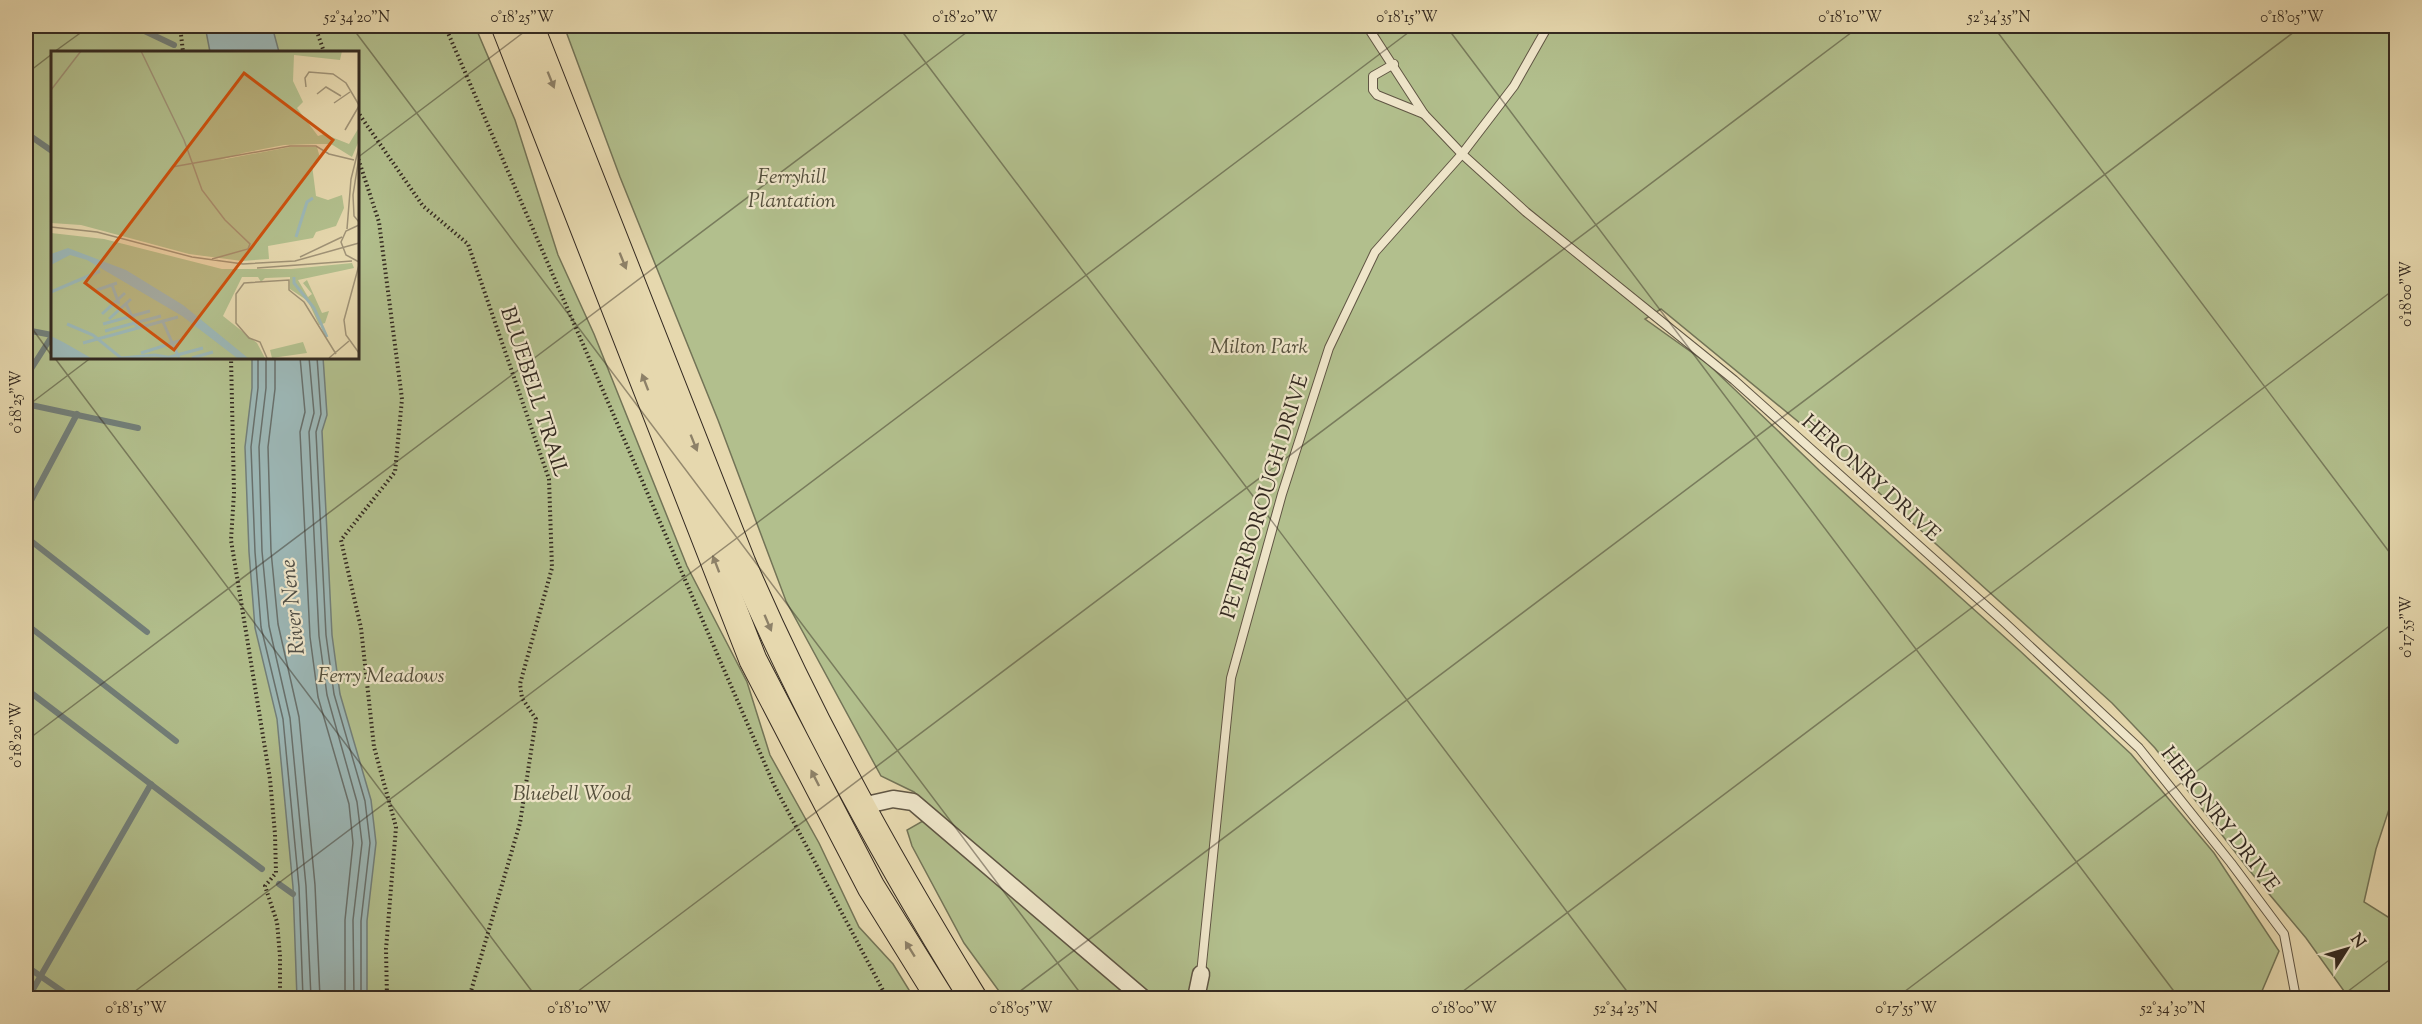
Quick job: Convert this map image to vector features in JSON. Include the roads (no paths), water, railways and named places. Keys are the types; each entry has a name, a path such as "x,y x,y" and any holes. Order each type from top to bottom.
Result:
{"highway":[{"path":"506,26 753,660 871,887 940,999"},
{"path":"530,26 742,563 777,645 862,807 973,999"}],"street":[{"path":"862,807 893,799 913,802 1143,999"},
{"path":"1196,999 1201,974"}],"lane":[{"name":"HERONRY DRIVE","path":"1367,26 1394,64 1424,114 1462,154 1526,212 1734,380 2004,622 2139,747 2284,934 2296,999"},
{"name":"PETERBOROUGH DRIVE","path":"1201,974 1231,678 1282,494 1329,348 1375,252 1462,154 1514,86 1548,26"},
{"path":"1394,64 1373,76 1373,90 1377,95 1424,114"}],"water":[{"path":"205,26 272,26 279,51 210,51"},
{"name":"River Nene","path":"252,358 323,358 327,415 322,431 332,635 340,694 371,800 376,843 367,921 367,998 297,998 293,887 277,719 255,628 249,552 245,447 252,388"}],"waterway":[{"path":"134,26 174,45"},
{"path":"26,133 51,150"},
{"path":"26,330 51,335"},
{"path":"31,369 51,338"},
{"path":"26,404 138,428"},
{"path":"26,510 77,414"},
{"path":"26,537 147,632"},
{"path":"26,624 176,741"},
{"path":"26,689 262,869"},
{"path":"28,998 151,784"},
{"path":"279,884 293,894"},
{"path":"26,966 72,998"}],"park label":[{"name":"Ferryhill Plantation","path":"792,190"},
{"name":"Milton Park","path":"1259,348"},
{"name":"Ferry Meadows","path":"381,677"},
{"name":"Bluebell Wood","path":"572,795"}]}
